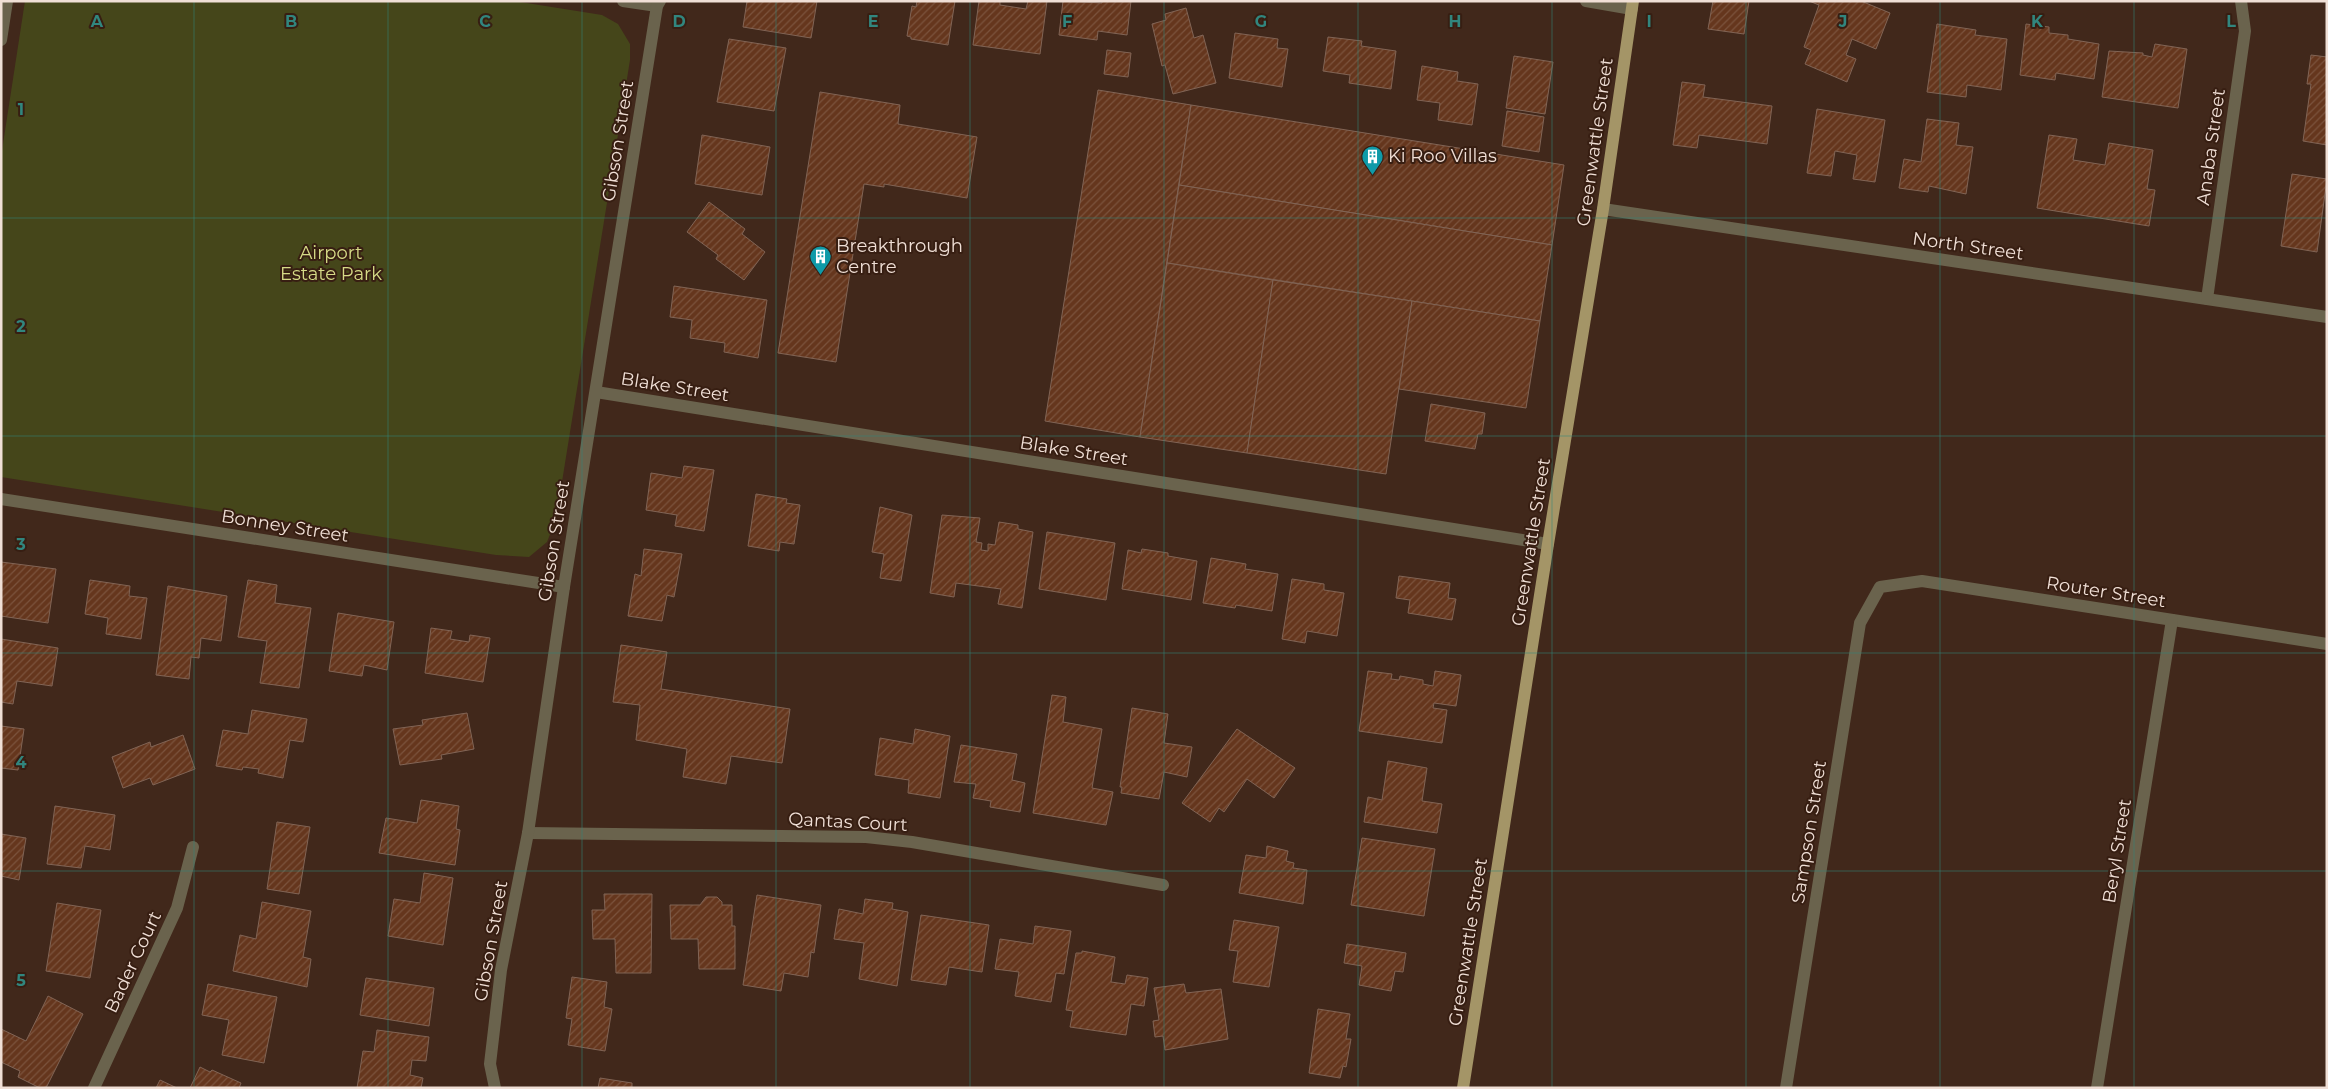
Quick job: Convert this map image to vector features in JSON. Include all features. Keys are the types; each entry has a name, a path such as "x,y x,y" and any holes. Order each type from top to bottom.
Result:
{"main road":[{"name":"Greenwattle Street","path":"1463,1088 1548,544 1603,209 1632,5"}],"street":[{"path":"1,40 7,1"},
{"path":"623,1 658,4"},
{"path":"1586,1 1632,5"},
{"name":"Anaba Street","path":"2207,299 2245,31 2241,1"},
{"name":"Gibson Street","path":"495,1088 490,1064 501,970 528,833 564,587 658,4"},
{"name":"North Street","path":"1603,209 2327,317"},
{"name":"Blake Street","path":"596,392 1548,544"},
{"name":"Bonney Street","path":"1,499 564,587"},
{"name":"Router Street","path":"1880,587 1922,581 2327,644"},
{"name":"Sampson Street","path":"1786,1088 1860,623 1880,587"},
{"name":"Beryl Street","path":"2097,1088 2172,620"},
{"name":"Qantas Court","path":"528,833 866,837 912,842 1163,884"},
{"name":"Bader Court","path":"94,1088 177,908 193,847"}],"green space":[{"name":"Airport Estate Park","path":"25,1 514,1 602,15 618,24 630,44 630,60 556,519 547,542 529,557 496,555 1,477 1,157"}],"building":[{"path":"747,1 817,1 811,38 743,27"},
{"path":"917,1 955,1 948,45 911,39 911,37 907,36 912,6 916,7"},
{"path":"979,1 1000,1 1000,5 1026,9 1028,1 1047,1 1040,54 973,45"},
{"path":"1063,1 1102,3 1102,1 1131,1 1127,35 1098,31 1097,40 1059,35"},
{"path":"1713,1 1749,1 1744,34 1708,29"},
{"path":"1809,1 1861,1 1890,13 1876,49 1852,39 1846,55 1856,59 1847,82 1805,64 1811,50 1804,47 1819,5"},
{"path":"1186,8 1194,38 1203,35 1216,83 1173,94 1165,65 1162,66 1152,24 1166,20 1165,14"},
{"path":"1937,24 1976,30 1975,35 2007,39 2001,90 1967,85 1966,97 1927,92"},
{"path":"2026,24 2049,27 2049,33 2068,35 2068,39 2099,44 2094,79 2056,73 2055,80 2020,75"},
{"path":"1235,33 1278,39 1277,48 1288,49 1282,87 1229,78"},
{"path":"1328,37 1362,41 1361,46 1396,51 1391,89 1349,83 1350,75 1323,71"},
{"path":"729,39 786,48 774,111 717,102"},
{"path":"2155,44 2187,49 2178,108 2102,97 2109,51 2143,53 2143,55 2152,57"},
{"path":"1107,50 1131,53 1128,77 1104,74"},
{"path":"2311,55 2327,57 2327,145 2303,141 2311,84 2307,84"},
{"path":"1514,56 1553,62 1545,114 1506,108"},
{"path":"1422,66 1458,72 1457,81 1478,84 1472,125 1438,120 1440,103 1417,100"},
{"path":"1682,82 1705,85 1703,97 1772,106 1767,144 1699,135 1697,148 1673,145"},
{"path":"1098,90 1191,105 1140,437 1045,421"},
{"name":"Breakthrough Centre","path":"820,92 900,105 898,124 977,137 967,198 884,184 884,187 864,184 836,362 778,353"},
{"name":"Ki Roo Villas","path":"1191,105 1564,165 1552,245 1179,185"},
{"path":"1817,109 1885,120 1875,182 1853,179 1857,155 1835,151 1831,176 1807,173"},
{"path":"1507,111 1544,117 1539,152 1502,146"},
{"path":"1927,119 1959,123 1956,145 1973,147 1966,194 1929,186 1928,192 1899,188 1904,159 1921,162"},
{"path":"702,135 770,147 762,195 695,184"},
{"path":"2049,135 2077,139 2073,160 2105,165 2109,143 2153,150 2147,189 2155,190 2149,226 2037,208"},
{"path":"2292,174 2327,179 2317,252 2281,246"},
{"path":"1179,185 1552,245 1540,321 1167,263"},
{"path":"709,202 745,229 742,234 765,252 744,280 716,259 718,255 687,232"},
{"path":"1167,263 1273,280 1247,453 1140,437"},
{"path":"1273,280 1412,301 1386,474 1247,453"},
{"path":"674,286 767,300 758,358 724,352 725,343 690,338 692,320 670,317"},
{"path":"1412,301 1540,321 1526,408 1399,389"},
{"path":"1431,404 1485,413 1482,434 1478,434 1475,449 1425,441"},
{"path":"684,466 714,470 704,531 675,526 677,515 646,510 651,473 682,478"},
{"path":"756,494 787,499 786,503 800,505 794,544 780,542 779,551 748,546"},
{"path":"880,507 912,515 901,581 880,578 884,554 872,552"},
{"path":"942,515 980,518 976,542 982,543 981,550 988,551 988,544 995,545 999,522 1018,525 1018,529 1033,532 1022,608 998,604 1001,589 956,583 954,597 930,593"},
{"path":"1047,532 1115,543 1106,600 1039,589"},
{"path":"644,549 682,554 674,597 667,595 662,621 628,616 635,574 641,576"},
{"path":"1142,549 1168,553 1168,556 1197,561 1191,600 1122,589 1128,550 1141,553"},
{"path":"1211,558 1246,564 1245,569 1278,574 1272,611 1236,605 1235,608 1203,603"},
{"path":"1,562 56,569 48,623 1,616"},
{"path":"1399,576 1450,583 1448,598 1456,599 1452,620 1408,613 1410,600 1396,598"},
{"path":"1292,579 1324,584 1324,590 1344,593 1337,636 1307,631 1305,643 1282,639"},
{"path":"90,580 130,586 129,596 147,598 141,639 106,634 108,618 85,614"},
{"path":"248,580 277,585 275,603 311,608 299,688 260,683 267,641 238,637"},
{"path":"168,586 227,596 221,641 201,638 199,658 191,657 189,679 156,675"},
{"path":"338,613 394,622 387,670 364,665 362,676 329,671"},
{"path":"431,628 452,631 450,639 469,642 470,635 490,638 483,682 425,673"},
{"path":"1,639 58,648 52,686 17,681 13,704 1,702"},
{"path":"621,645 667,652 661,689 790,709 782,763 731,756 726,784 683,777 687,749 636,740 640,705 613,702"},
{"path":"1368,671 1392,674 1391,679 1399,680 1400,676 1423,680 1423,684 1433,686 1435,671 1461,675 1456,706 1434,703 1433,708 1447,710 1442,743 1359,731"},
{"path":"1052,695 1066,697 1063,722 1102,729 1092,788 1113,792 1106,825 1033,813"},
{"path":"1132,708 1168,714 1164,743 1192,747 1187,777 1164,772 1159,799 1121,793 1122,787 1120,787"},
{"path":"252,710 307,719 303,742 290,740 283,778 258,773 259,769 243,767 242,770 216,766 223,730 248,734"},
{"path":"467,713 474,749 441,755 442,759 400,765 393,729 423,725 422,720"},
{"path":"1,726 24,729 18,770 1,768"},
{"path":"915,729 950,736 940,798 908,793 909,780 875,775 880,738 913,744"},
{"path":"1237,729 1295,768 1274,798 1247,779 1224,812 1219,808 1210,822 1182,803"},
{"path":"183,735 195,769 153,785 150,778 123,788 112,757 150,742 151,747"},
{"path":"961,745 1017,754 1012,780 1025,783 1020,812 990,807 991,801 973,798 976,784 954,782"},
{"path":"1388,761 1427,768 1422,801 1442,804 1437,833 1364,822 1368,797 1382,800"},
{"path":"421,800 459,806 456,829 460,830 455,865 379,853 386,818 417,823"},
{"path":"55,806 115,815 110,850 85,846 81,868 47,864"},
{"path":"277,822 310,827 299,894 267,889"},
{"path":"1,834 26,838 19,880 1,876"},
{"path":"1362,838 1435,849 1424,916 1351,905"},
{"path":"1267,846 1288,851 1286,861 1294,863 1293,868 1307,870 1303,904 1239,893 1246,855 1266,858"},
{"path":"424,873 453,878 443,945 388,936 394,899 420,903"},
{"path":"604,894 652,894 651,973 616,973 615,939 593,939 592,910 605,910"},
{"path":"757,895 821,905 814,953 811,952 808,977 784,973 781,991 743,985"},
{"path":"706,897 717,897 722,902 722,905 732,905 732,926 735,926 735,969 699,969 698,939 671,939 670,905 700,905"},
{"path":"865,899 893,903 892,909 908,912 897,986 859,979 864,943 834,939 839,909 863,914"},
{"path":"262,902 311,911 303,957 311,959 307,987 233,971 240,935 256,939"},
{"path":"57,903 101,910 90,978 46,971"},
{"path":"921,915 989,925 982,972 949,967 946,985 911,980"},
{"path":"1234,920 1279,927 1269,987 1233,982 1238,951 1229,950"},
{"path":"1035,926 1071,931 1064,974 1056,973 1051,1002 1015,996 1019,972 995,969 1000,939 1033,944"},
{"path":"1347,944 1406,953 1403,972 1395,971 1391,991 1359,985 1362,966 1344,963"},
{"path":"1082,951 1115,957 1111,982 1125,984 1127,975 1148,978 1144,1006 1131,1004 1126,1035 1070,1027 1073,1011 1066,1010 1076,953 1082,953"},
{"path":"572,977 607,982 604,1007 612,1009 605,1051 568,1045 572,1019 566,1018"},
{"path":"366,978 434,988 429,1026 360,1015"},
{"path":"208,984 277,997 264,1063 222,1055 229,1020 202,1015"},
{"path":"1184,984 1186,993 1221,989 1228,1039 1165,1050 1163,1036 1155,1037 1153,1021 1159,1020 1154,988"},
{"path":"48,996 83,1014 46,1088 40,1088 18,1077 20,1071 1,1062 1,1029 26,1041"},
{"path":"1318,1009 1350,1014 1346,1039 1351,1039 1346,1067 1343,1066 1340,1078 1309,1073"},
{"path":"377,1030 429,1037 426,1061 412,1060 410,1075 423,1078 421,1088 357,1088 363,1051 374,1052"},
{"path":"200,1067 210,1072 212,1070 241,1083 239,1088 190,1088"},
{"path":"600,1078 632,1083 632,1088 598,1088"},
{"path":"160,1080 177,1088 156,1088"}],"place":[{"name":"Ki Roo Villas","path":"1372,175"},
{"name":"Breakthrough Centre","path":"820,275"}]}
